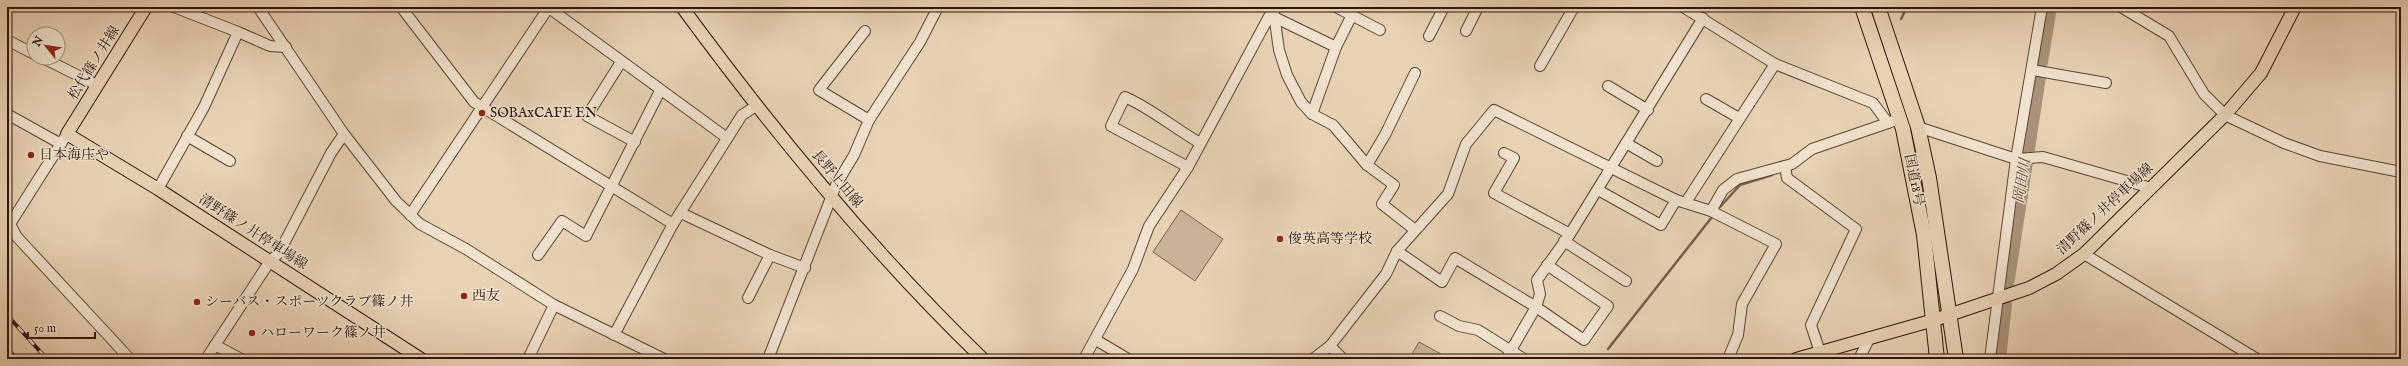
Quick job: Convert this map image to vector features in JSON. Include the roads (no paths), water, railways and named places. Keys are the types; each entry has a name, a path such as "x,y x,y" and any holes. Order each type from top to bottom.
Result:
{"highway":[{"name":"国道18号","path":"1862,7 1894,120 1924,235 1937,359"},
{"name":"国道18号","path":"1878,7 1918,127 1929,178 1956,359"}],"main road":[{"name":"松代篠ノ井線","path":"64,139 146,7"},
{"name":"長野上田線","path":"682,7 756,106 831,197 882,254 983,359"},
{"name":"清野篠ノ井停車場線","path":"1796,359 1934,320 1949,313 2028,288 2056,274 2084,254 2225,116 2261,73 2295,7"},
{"name":"清野篠ノ井停車場線","path":"64,139 158,188 421,359"}],"street":[{"path":"174,7 270,46 286,47"},
{"path":"258,7 344,134 396,201 420,224 466,249 554,305 664,359"},
{"path":"401,7 474,102 673,224"},
{"path":"768,359 805,268 831,197 869,120 920,42 938,7"},
{"path":"1336,7 1380,30"},
{"path":"1429,36 1444,7"},
{"path":"1466,31 1478,7"},
{"path":"1540,66 1574,7"},
{"path":"1683,7 1775,64 1873,103 1894,120"},
{"path":"1990,359 1996,298 2023,158 2032,70 2042,7"},
{"path":"2121,7 2169,36 2204,94 2225,116 2284,143 2320,156 2401,172"},
{"path":"410,215 481,106 549,8 660,91 727,138"},
{"path":"1274,11 1336,47"},
{"path":"1274,11 1279,50 1289,82 1301,102 1312,114 1332,125 1367,165 1394,184 1382,204 1414,230"},
{"path":"1084,359 1096,340 1132,269 1149,226 1188,167 1274,11"},
{"path":"1312,114 1336,47 1352,15"},
{"path":"1508,355 1536,307 1540,294 1537,280 1598,190 1610,168 1648,110 1703,18"},
{"path":"158,188 204,106 238,32"},
{"path":"865,32 819,90 869,120"},
{"path":"7,40 26,50"},
{"path":"621,62 587,116 635,142"},
{"path":"1598,190 1661,226 1681,201 1775,64"},
{"path":"59,66 97,85"},
{"path":"2032,70 2106,83"},
{"path":"1367,165 1386,135 1415,73"},
{"path":"1608,86 1648,110"},
{"path":"538,254 562,221 586,236 660,91"},
{"path":"1188,167 1111,126 1125,97 1147,107 1170,126 1200,143"},
{"path":"1706,98 1739,118"},
{"path":"614,335 673,224 742,115 756,106"},
{"path":"1313,359 1330,346 1386,274 1397,251 1414,230 1448,194 1466,144 1494,110 1610,168 1681,201 1711,211 1776,244 1742,304 1738,336 1728,359"},
{"path":"7,114 64,139 10,224 22,242 130,359"},
{"path":"1711,211 1723,190 1737,179 1792,164 1812,149 1894,120"},
{"path":"1918,127 2023,158 2043,157 2151,188"},
{"path":"206,359 270,261 279,253 331,152 344,134"},
{"path":"187,136 230,161"},
{"path":"1626,143 1657,161"},
{"path":"1504,153 1514,158 1494,193 1567,237 1626,281"},
{"path":"1785,166 1787,178 1856,229 1811,325 1812,355"},
{"path":"681,213 770,255 805,268"},
{"path":"1397,251 1442,282 1455,258 1536,307 1584,340 1608,306 1547,265"},
{"path":"2084,254 2257,359"},
{"path":"748,298 770,255"},
{"path":"528,359 554,305"},
{"path":"1440,316 1459,326 1478,330 1508,355 1524,359"},
{"path":"1859,359 1870,337"},
{"path":"1096,340 1128,359"},
{"path":"215,345 241,359"},
{"path":"1330,346 1343,359"}],"waterway":[{"path":"1901,19 1907,7"},
{"name":"岡田川","path":"2040,62 2049,7"},
{"name":"岡田川","path":"2006,285 2038,77"},
{"path":"1720,207 1740,185 1772,175"},
{"path":"1608,349 1712,217"},
{"name":"岡田川","path":"1998,359 2004,304"}],"railway":[{"path":"7,315 47,359"},
{"path":"7,348 17,359"}],"place":[{"name":"SOBAxCAFE EN","path":"482,113"},
{"name":"日本海庄や","path":"31,155"},
{"name":"俊英高等学校","path":"1280,239"},
{"name":"西友","path":"464,296"},
{"name":"シーバス・スポーツクラブ篠ノ井","path":"197,302"},
{"name":"ハローワーク篠ノ井","path":"252,333"}]}
